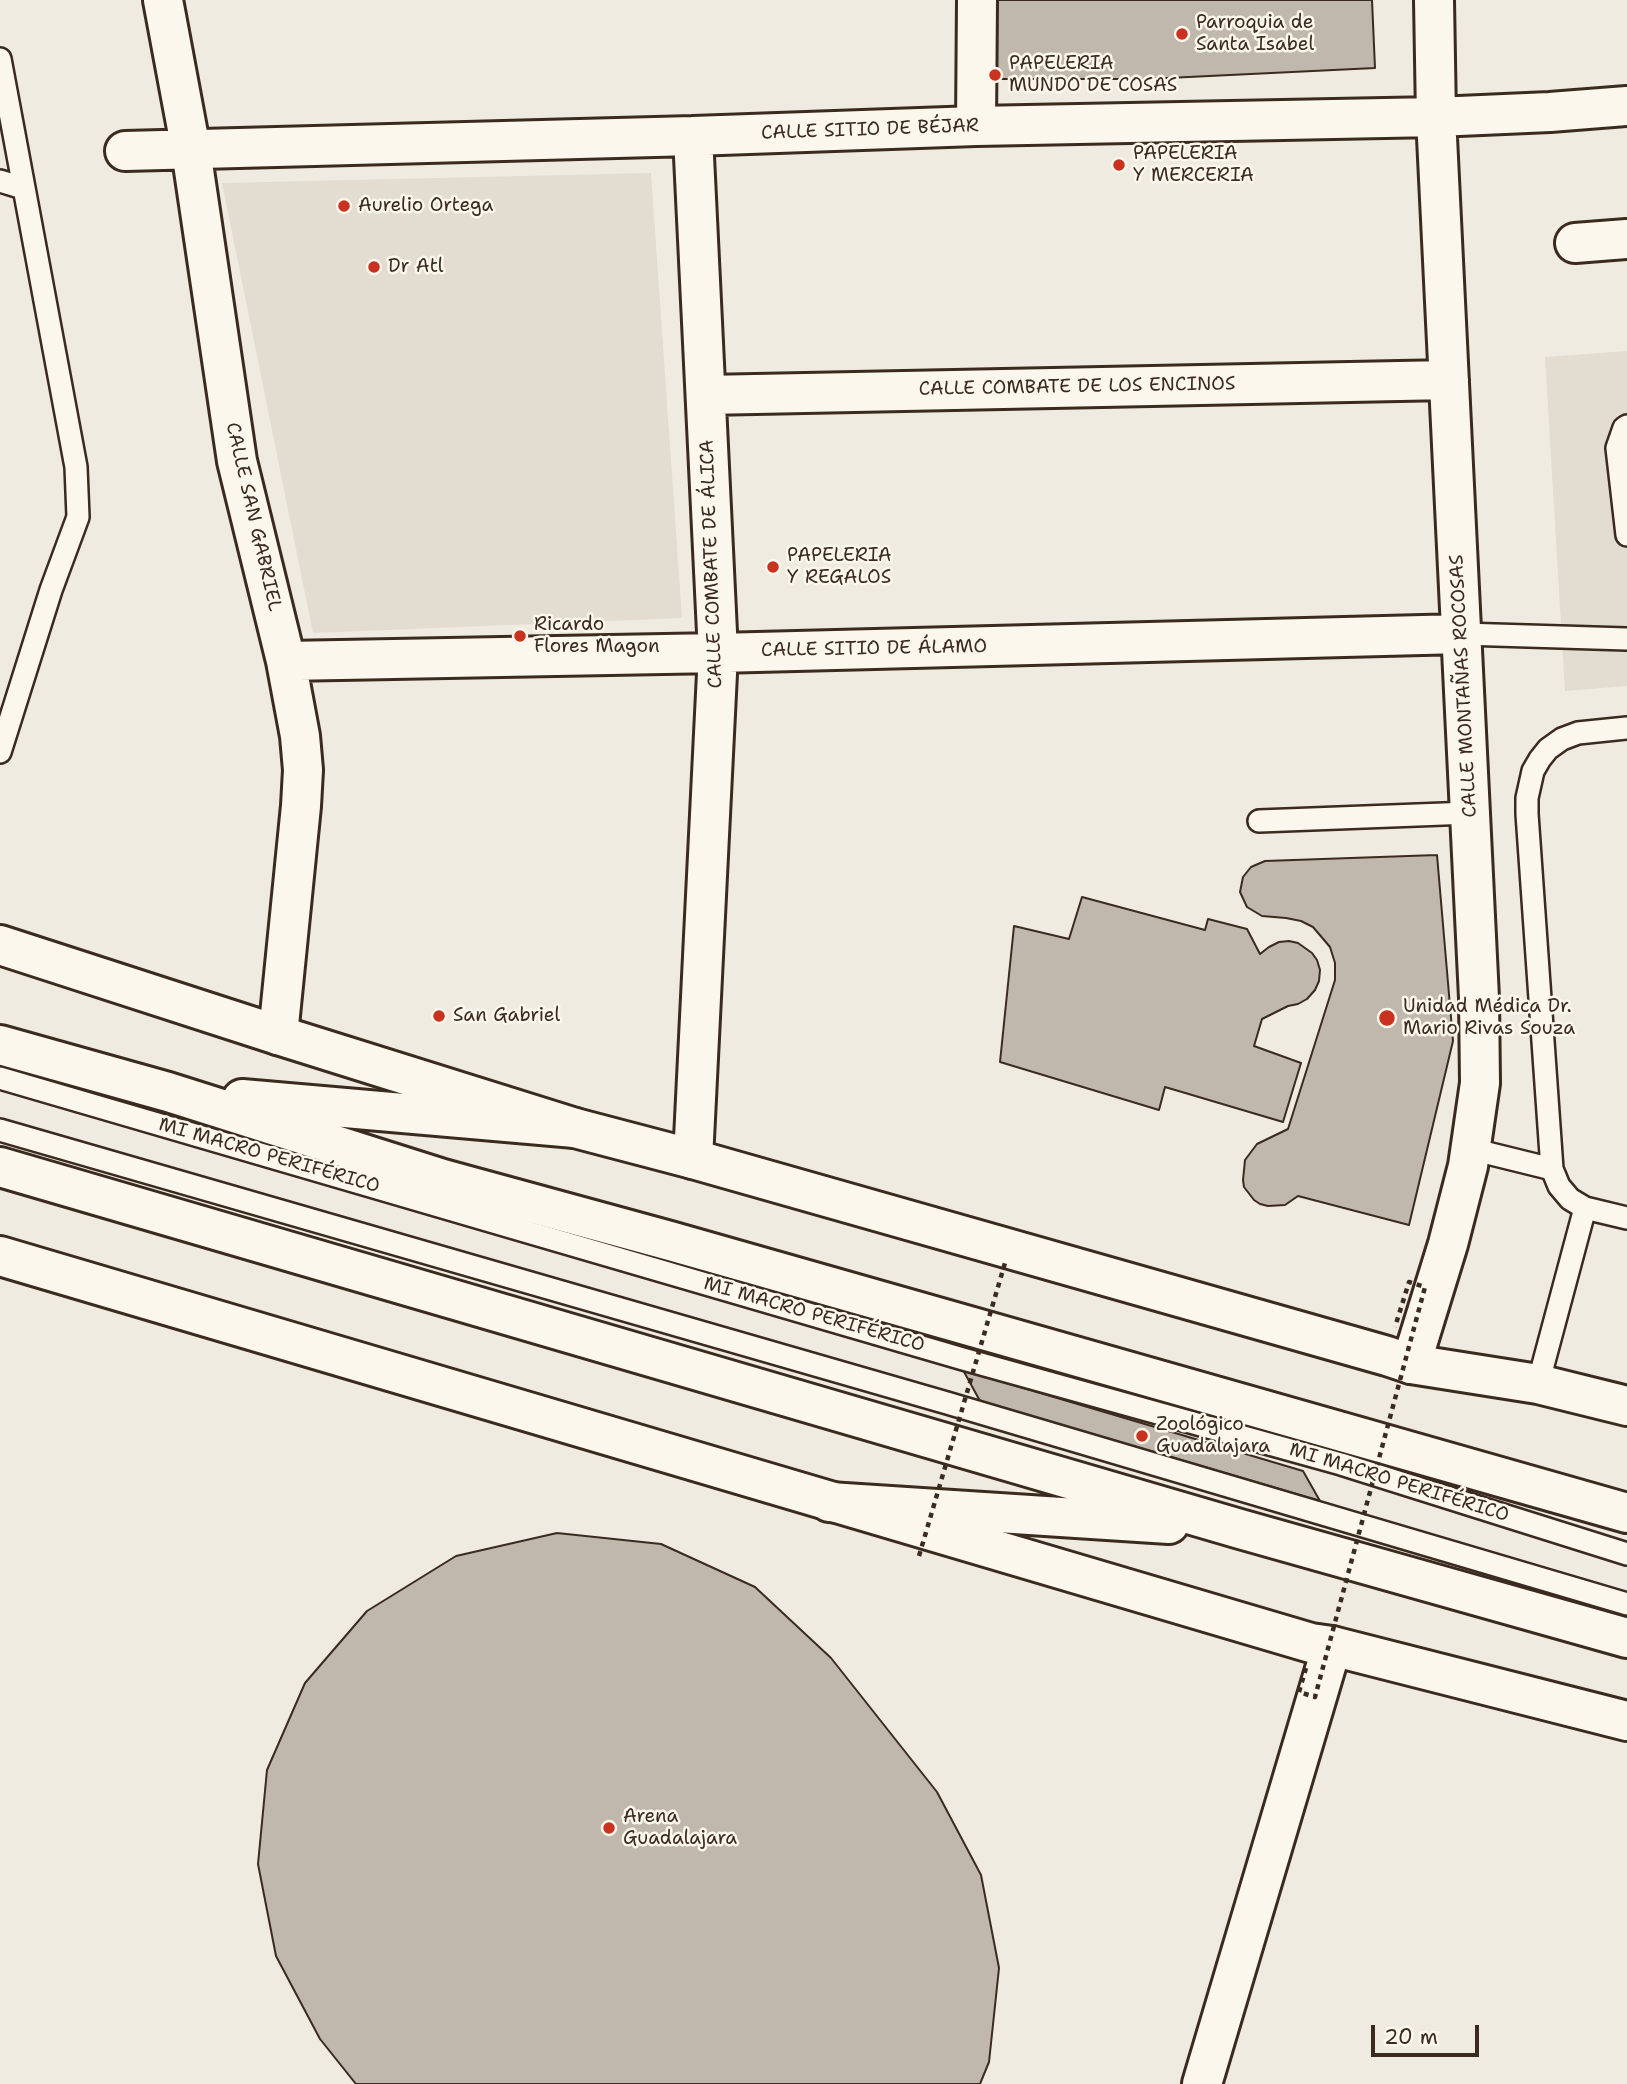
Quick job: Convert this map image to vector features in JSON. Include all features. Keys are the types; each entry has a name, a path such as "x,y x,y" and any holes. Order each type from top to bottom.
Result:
{"main road":[{"name":"CALLE SAN GABRIEL","path":"163,0 191,149 237,461 286,661 300,736 303,770 301,806 278,1035"},
{"path":"976,126 977,0"},
{"name":"CALLE MONTAÑAS ROCOSAS","path":"1411,1364 1448,1244 1468,1166 1480,1083 1479,998 1436,117 1434,0"},
{"name":"CALLE SITIO DE BÉJAR","path":"125,151 976,126 1436,117 1627,106"},
{"name":"CALLE COMBATE DE ÁLICA","path":"693,136 718,653 693,1159"},
{"path":"1574,243 1627,239"},
{"name":"CALLE COMBATE DE LOS ENCINOS","path":"706,395 1449,380"},
{"name":"CALLE SITIO DE ÁLAMO","path":"286,661 1462,634"},
{"path":"0,945 575,1128 693,1159 1411,1364 1538,1384 1627,1406"},
{"path":"0,1045 168,1092 443,1179 683,1244 1627,1513"},
{"path":"168,1092 575,1128"},
{"path":"0,1167 1240,1529 1627,1638"},
{"path":"0,1256 1311,1643 1319,1657 1202,2084"},
{"path":"829,1502 1240,1529"},
{"path":"1319,1657 1627,1721"}],"lane":[{"path":"0,59 76,467 78,517 51,590 0,752"},
{"path":"0,181 23,188"},
{"path":"1627,426 1617,448 1627,535"},
{"path":"1462,634 1627,639"},
{"path":"1627,728 1578,733 1562,739 1540,759 1533,771 1527,798 1552,1170 1559,1186 1570,1199 1585,1208 1627,1218"},
{"path":"1259,821 1470,813"},
{"name":"MI MACRO PERIFÉRICO","path":"0,1078 963,1359 1340,1464 1627,1554"},
{"path":"0,1130 947,1403 1627,1604"},
{"path":"1471,1149 1552,1170"},
{"path":"1538,1384 1585,1208"}],"path":[{"path":"919,1556 1005,1263"},
{"path":"1319,1657 1299,1692 1315,1697 1425,1287 1409,1282 1395,1327"}],"shaded area":[{"path":"651,173 682,618 313,633 222,183"},
{"path":"1627,351 1627,686 1565,691 1545,357"}],"building":[{"name":"Parroquia de Santa Isabel","path":"989,0 1372,0 1375,68 1147,79 991,79"},
{"name":"Unidad Médica Dr. Mario Rivas Souza","path":"1437,855 1453,1041 1409,1225 1298,1196 1285,1205 1260,1204 1244,1187 1245,1160 1257,1144 1288,1129 1335,980 1335,963 1330,947 1313,927 1301,921 1262,916 1247,907 1240,892 1243,877 1251,867 1265,861"},
{"path":"1082,897 1205,930 1208,919 1247,929 1260,954 1279,942 1289,941 1298,943 1312,953 1320,970 1315,990 1298,1004 1262,1019 1254,1046 1301,1063 1283,1122 1165,1087 1159,1110 1000,1062 1014,926 1069,939"},
{"name":"Zoológico Guadalajara","path":"963,1370 1303,1471 1320,1501 980,1401"},
{"name":"Arena Guadalajara","path":"557,1533 661,1544 755,1587 831,1658 937,1792 981,1875 999,1968 989,2062 980,2084 356,2084 320,2039 276,1956 258,1864 267,1770 305,1683 367,1611 456,1556"}],"place":[{"name":"Parroquia de Santa Isabel","path":"1182,34"},
{"name":"PAPELERIA MUNDO DE COSAS","path":"995,75"},
{"name":"PAPELERIA Y MERCERIA","path":"1119,165"},
{"name":"Aurelio Ortega","path":"344,206"},
{"name":"Dr Atl","path":"374,267"},
{"name":"PAPELERIA Y REGALOS","path":"773,567"},
{"name":"Ricardo Flores Magon","path":"520,636"},
{"name":"San Gabriel","path":"439,1016"},
{"name":"Unidad Médica Dr. Mario Rivas Souza","path":"1387,1018"},
{"name":"Zoológico Guadalajara","path":"1142,1436"},
{"name":"Arena Guadalajara","path":"609,1828"}]}
